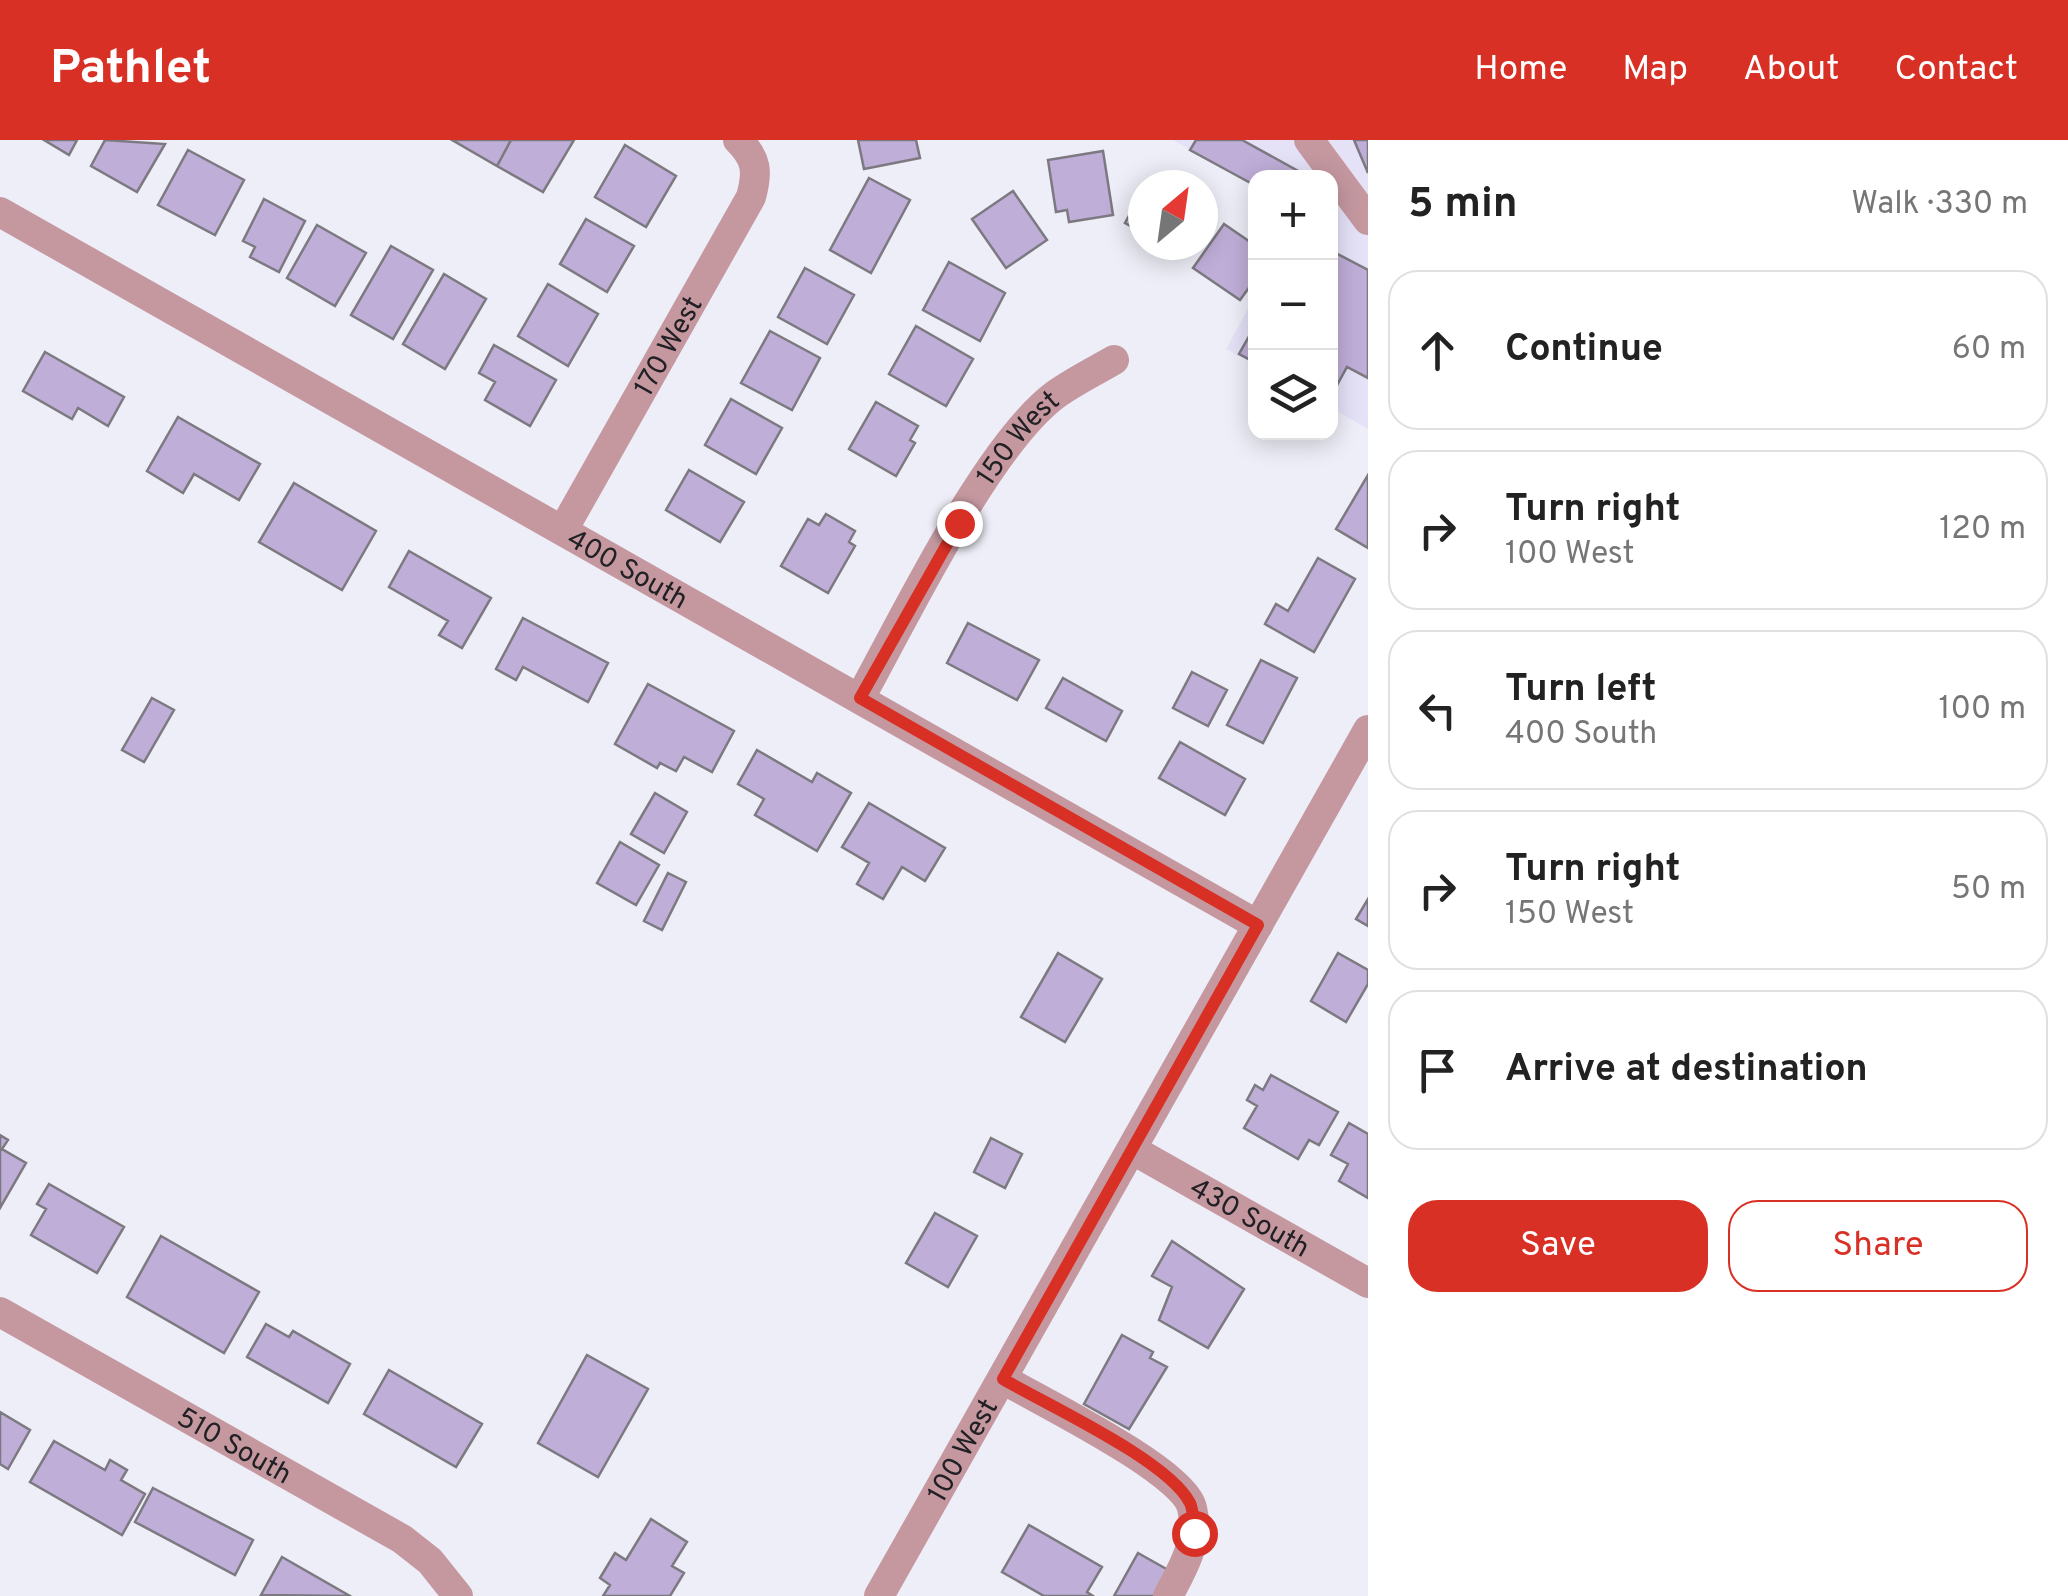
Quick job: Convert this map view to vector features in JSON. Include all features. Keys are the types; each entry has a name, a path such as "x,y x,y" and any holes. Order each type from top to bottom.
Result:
{"street":[{"path":"1309,140 1368,220"},
{"name":"170 West","path":"564,530 750,197 756,176 746,148"},
{"name":"400 South","path":"0,212 1258,925"},
{"name":"150 West","path":"860,698 959,523 1015,439 1052,396 1114,360"},
{"name":"100 West","path":"879,1596 1368,730"},
{"name":"430 South","path":"1133,1150 1368,1283"},
{"name":"510 South","path":"0,1312 402,1539 430,1561 458,1596"},
{"path":"1003,1379 1152,1465 1178,1485 1192,1506 1194,1533 1185,1564 1168,1596"}],"shaded area":[{"path":"1173,140 1368,140 1368,429 1338,412 1338,170 1248,170 1248,183"},
{"path":"1248,309 1248,361 1226,349"}],"building":[{"path":"44,140 77,140 69,155"},
{"path":"105,140 165,144 137,192 91,166"},
{"path":"452,140 511,140 497,166"},
{"path":"511,140 574,140 543,192 497,166"},
{"path":"858,140 916,140 920,158 864,169"},
{"path":"1196,140 1242,140 1296,170 1248,170 1248,182 1190,150"},
{"path":"1354,140 1368,140 1368,173"},
{"path":"625,145 676,176 646,227 595,197"},
{"path":"188,150 244,180 215,235 158,205"},
{"path":"1103,151 1113,215 1069,222 1067,210 1056,212 1048,160"},
{"path":"869,178 910,200 871,273 830,250"},
{"path":"1013,191 1047,240 1006,268 972,219"},
{"path":"264,199 305,221 279,272 250,257 255,247 243,241"},
{"path":"586,219 634,246 607,292 560,264"},
{"path":"1224,224 1248,240 1248,289 1240,300 1193,268 1199,260 1218,260 1218,233"},
{"path":"317,225 366,253 335,306 287,278"},
{"path":"391,246 433,270 393,339 351,315"},
{"path":"1338,254 1368,270 1368,378 1347,367 1338,383"},
{"path":"949,262 1005,293 980,341 923,310"},
{"path":"805,268 854,295 827,344 778,317"},
{"path":"444,274 486,299 445,369 403,344"},
{"path":"548,284 598,314 568,366 518,336"},
{"path":"916,326 973,359 946,406 889,374"},
{"path":"770,331 820,358 792,410 741,383"},
{"path":"1248,338 1248,359 1239,354"},
{"path":"494,345 556,380 530,426 485,400 495,382 479,373"},
{"path":"45,352 124,397 108,426 78,408 72,419 23,391"},
{"path":"731,399 782,428 756,474 705,445"},
{"path":"876,402 918,426 910,440 915,443 896,476 849,449"},
{"path":"178,417 260,464 239,500 194,474 183,493 147,471"},
{"path":"689,470 744,502 720,542 666,510"},
{"path":"1368,475 1368,548 1336,529"},
{"path":"294,483 376,531 342,590 259,542"},
{"path":"826,514 855,531 849,542 855,546 828,593 781,566 808,519 819,525"},
{"path":"409,551 491,598 462,648 439,635 448,621 389,587"},
{"path":"1318,558 1355,579 1314,652 1265,624 1276,604 1288,611"},
{"path":"523,618 608,663 588,702 523,667 516,680 496,669"},
{"path":"968,623 1039,660 1017,700 947,663"},
{"path":"1261,660 1297,678 1263,743 1227,725"},
{"path":"1192,672 1227,690 1208,726 1173,708"},
{"path":"1063,678 1122,711 1106,741 1046,708"},
{"path":"648,684 734,731 712,772 684,757 676,771 660,763 657,768 615,744"},
{"path":"152,698 174,710 144,762 122,750"},
{"path":"1180,742 1245,779 1225,815 1159,778"},
{"path":"757,750 812,782 817,773 851,793 817,851 755,815 764,799 738,784"},
{"path":"655,793 687,812 664,853 631,834"},
{"path":"869,803 945,848 925,881 902,867 883,899 857,884 869,863 842,847"},
{"path":"620,842 659,865 636,905 597,883"},
{"path":"668,873 686,882 662,930 644,921"},
{"path":"1368,899 1368,926 1356,919"},
{"path":"1058,953 1102,979 1065,1042 1021,1017"},
{"path":"1338,953 1368,970 1368,984 1346,1022 1311,1001"},
{"path":"1271,1075 1338,1112 1319,1145 1309,1140 1298,1159 1244,1128 1257,1106 1247,1100 1255,1085 1263,1090"},
{"path":"1349,1123 1368,1134 1368,1198 1339,1181 1348,1164 1331,1155"},
{"path":"0,1135 8,1140 2,1149 26,1163 0,1208"},
{"path":"991,1138 1022,1154 1005,1188 974,1172"},
{"path":"49,1184 124,1227 97,1273 31,1235 46,1209 37,1204"},
{"path":"935,1213 977,1236 948,1287 906,1263"},
{"path":"161,1236 259,1292 224,1353 127,1297"},
{"path":"1172,1241 1244,1289 1208,1348 1159,1320 1172,1287 1152,1276"},
{"path":"266,1324 289,1337 293,1331 350,1364 328,1403 247,1357"},
{"path":"1122,1335 1153,1352 1150,1358 1167,1367 1129,1429 1084,1404"},
{"path":"587,1355 648,1389 598,1477 538,1443"},
{"path":"389,1370 482,1424 456,1467 364,1414"},
{"path":"0,1412 30,1430 8,1469 0,1464"},
{"path":"54,1441 105,1470 110,1460 127,1470 121,1480 145,1494 122,1535 30,1482"},
{"path":"153,1488 253,1540 235,1575 135,1522"},
{"path":"651,1519 687,1542 672,1566 684,1573 670,1596 603,1596 610,1585 600,1578 615,1553 626,1560"},
{"path":"1029,1525 1102,1567 1087,1592 1093,1596 1044,1596 1002,1572"},
{"path":"1138,1553 1177,1575 1165,1596 1114,1596"},
{"path":"282,1557 350,1596 261,1595"}],"route":[{"path":"959,523 860,698 1258,925 1003,1379 1152,1465 1178,1485 1192,1506 1194,1533"}]}
